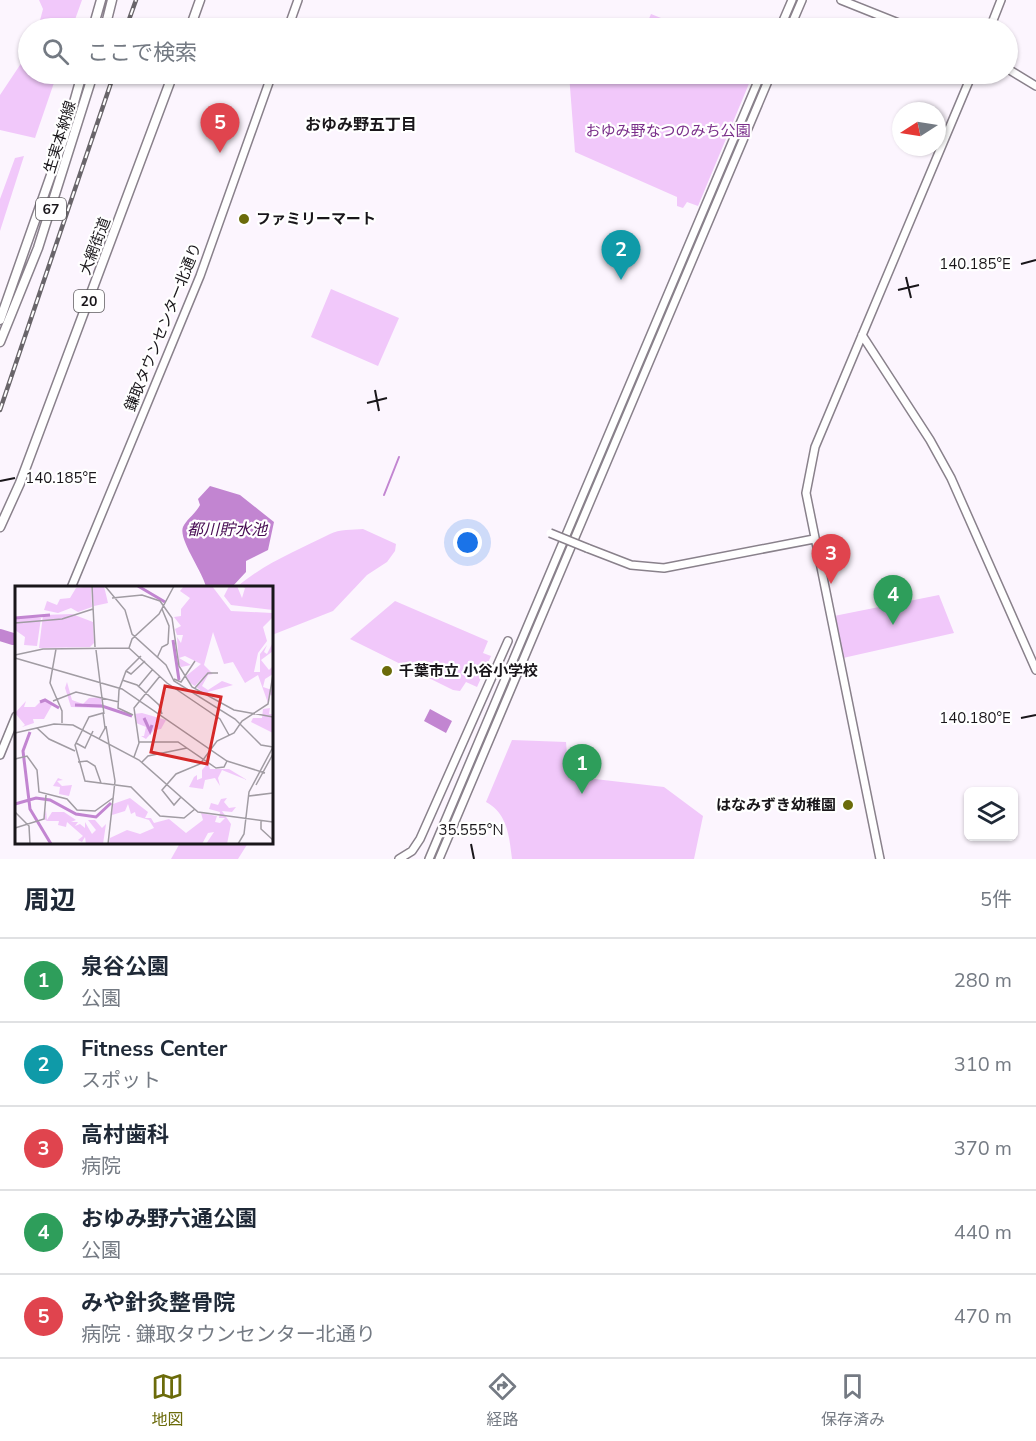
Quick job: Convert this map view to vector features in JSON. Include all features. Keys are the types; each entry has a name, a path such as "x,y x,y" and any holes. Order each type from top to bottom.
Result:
{"main road":[{"path":"96,18 101,0"},
{"path":"108,18 112,0"},
{"path":"194,18 200,0"},
{"name":"生実本納線","path":"0,320 53,169 79,84"},
{"name":"生実本納線","path":"0,342 38,248 90,84"},
{"name":"大網街道","path":"0,527 20,483 169,84"}],"street":[{"path":"292,18 298,0"},
{"path":"784,18 792,0"},
{"path":"794,18 802,0"},
{"path":"841,0 886,18"},
{"path":"994,18 1001,0"},
{"path":"1018,75 1036,86"},
{"name":"鎌取タウンセンター北通り","path":"71,586 200,276 268,84"},
{"path":"429,859 757,84"},
{"path":"439,859 767,84"},
{"path":"880,859 806,493 815,447 968,84"},
{"path":"862,335 930,440 951,478 1036,670"},
{"path":"550,533 632,565 664,568 814,539"},
{"path":"399,859 412,851 420,839 508,640"},
{"path":"0,755 15,718"}],"green space":[{"path":"39,0 82,0 76,18 41,18 43,9"},
{"path":"651,14 661,18 649,18"},
{"path":"18,68 18,84 54,84 35,138 0,130 0,95"},
{"name":"おゆみ野なつのみち公園","path":"570,84 749,84 698,206 687,202 683,208 677,206 677,197 575,152"},
{"path":"24,156 0,231 0,199 15,158"},
{"path":"331,289 399,318 378,366 311,337"},
{"path":"363,529 396,544 395,551 387,562 367,575 333,611 273,635 273,586 238,586 294,551 342,530"},
{"path":"939,595 954,633 843,658 834,616"},
{"path":"395,601 488,641 483,653 491,656 477,687 466,682 460,691 453,690 350,639"},
{"path":"512,740 566,742 569,776 664,787 703,816 694,859 512,859 503,819 486,802"},
{"path":"179,844 247,844 238,859 171,859"}],"water":[{"name":"都川貯水池","path":"210,486 240,495 274,522 268,550 246,561 246,572 233,586 206,586 187,547 182,532 183,527 200,505 198,499"},
{"path":"430,709 452,721 446,733 424,721"}],"waterway":[{"path":"384,495 399,457"},
{"path":"0,635 13,639"}],"railway":[{"path":"130,18 136,0"},
{"path":"0,410 111,84"}],"place":[{"name":"みや針灸整骨院","path":"220,153"},
{"name":"ファミリーマート","path":"244,219"},
{"name":"Fitness Center","path":"621,280"},
{"name":"高村歯科","path":"831,584"},
{"name":"おゆみ野六通公園","path":"893,625"},
{"name":"千葉市立 小谷小学校","path":"387,671"},
{"name":"泉谷公園","path":"582,794"},
{"name":"はなみずき幼稚園","path":"848,805"}],"district":[{"name":"おゆみ野五丁目","path":"361,124"}]}
